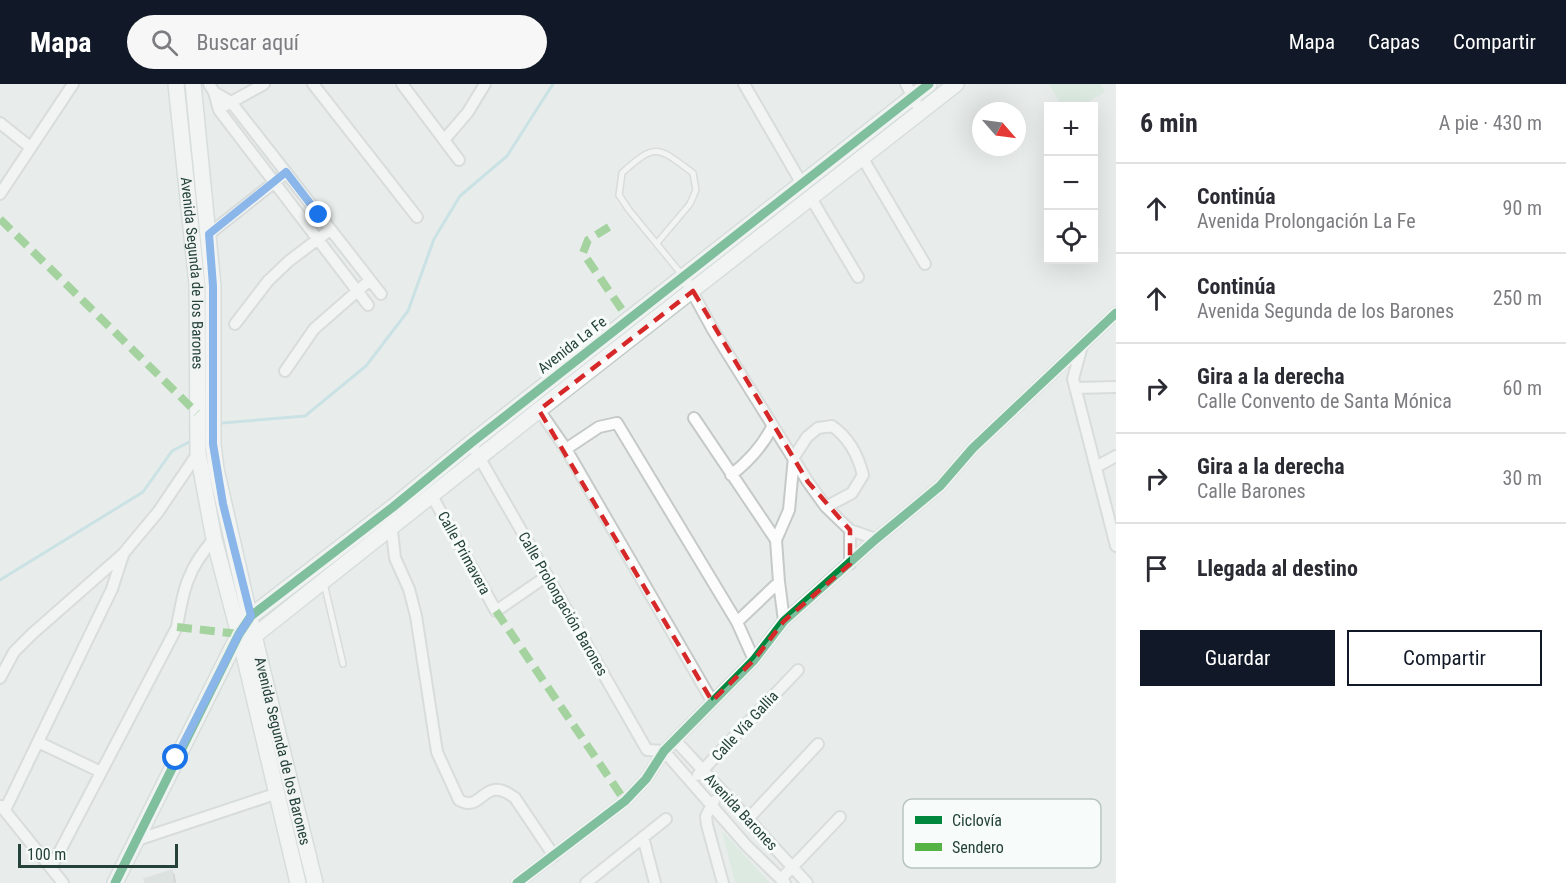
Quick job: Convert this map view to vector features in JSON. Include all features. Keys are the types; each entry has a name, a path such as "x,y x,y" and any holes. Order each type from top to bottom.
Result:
{"street":[{"path":"0,194 73,84"},
{"name":"Avenida Segunda de los Barones","path":"176,84 197,285 198,453 214,539 247,635 315,883"},
{"name":"Avenida Segunda de los Barones","path":"193,84 213,286 213,444 223,504 251,616"},
{"path":"219,110 264,84"},
{"path":"313,84 417,217"},
{"path":"402,84 459,160"},
{"path":"444,140 468,112 485,84"},
{"path":"744,84 802,184"},
{"name":"Avenida La Fe","path":"247,635 251,616 393,507 471,443 802,184 909,90 929,84"},
{"name":"Avenida La Fe","path":"247,635 324,582 539,410 956,84"},
{"path":"211,88 231,102 381,294"},
{"path":"211,88 219,110 368,304"},
{"path":"909,90 921,112"},
{"path":"0,123 30,147"},
{"path":"862,157 925,264"},
{"path":"209,234 286,172"},
{"path":"811,198 858,277"},
{"path":"235,324 268,281 289,261 330,230"},
{"path":"684,278 772,427 826,507 850,530 876,539"},
{"path":"285,371 314,329 370,280"},
{"path":"518,883 625,801 646,779 664,751 754,660 784,621 876,539 940,486 973,448 1116,313"},
{"path":"1082,344 1073,379 1116,546"},
{"path":"1075,388 1116,387"},
{"path":"539,410 566,448 712,701"},
{"path":"694,418 776,540"},
{"path":"566,448 598,427 617,423 737,622 754,660"},
{"path":"784,621 776,540 789,510 794,457 807,437 818,428 832,426 843,434 860,462 863,475 852,493 826,507"},
{"path":"731,476 764,444 772,427"},
{"name":"Calle Prolongación Barones","path":"471,443 647,750 664,751"},
{"path":"0,678 14,652 123,554 158,512 198,453"},
{"path":"1096,467 1116,456"},
{"name":"Calle Primavera","path":"432,496 496,611 547,576"},
{"path":"393,507 391,529 395,558 409,589 416,616 437,752 459,800 472,804 489,791 498,789 506,791 515,798 554,856"},
{"path":"850,530 850,564"},
{"path":"51,868 177,627 182,591 199,556 214,539"},
{"path":"63,883 2,807 38,742 112,589 123,554"},
{"path":"737,622 779,582"},
{"path":"115,883 134,841 247,635"},
{"name":"Avenida Segunda de los Barones","path":"247,635 298,883"},
{"name":"Calle Vía Gallia","path":"692,782 798,670"},
{"name":"Avenida Barones","path":"675,740 722,794 807,883"},
{"path":"38,742 101,772"},
{"path":"748,819 818,744"},
{"name":"Avenida Barones","path":"664,751 747,846 783,881"},
{"path":"134,841 278,794"},
{"path":"722,794 711,804 706,816 723,883"},
{"path":"783,881 792,867 840,817"},
{"path":"586,883 666,819"},
{"path":"643,837 656,883"}],"lane":[{"path":"657,243 690,204 696,190 693,173 667,153 652,152 641,156 622,173 619,195 684,278"},
{"path":"324,582 343,664"}],"highlighted area":[{"path":"693,291 808,482 850,530 850,564 784,621 754,660 712,701 539,410"}],"green space":[{"path":"1049,84 1101,84 1105,92 1088,102 1060,102"},
{"path":"722,831 770,883 735,883"}],"building":[{"path":"172,870 173,883 145,883 144,879"}],"waterway":[{"path":"222,423 305,416 366,366 408,311 434,239 460,196 507,156 553,84"},
{"path":"0,580 143,492 172,451 191,441"}],"marked path":[{"path":"0,219 197,413"},
{"path":"609,227 588,240 583,253 629,320"},
{"path":"496,611 625,801"},
{"path":"177,627 239,634"}],"cycle path":[{"path":"115,883 239,634 251,616 393,507 471,443 929,84"},
{"path":"517,883 625,801 646,779 664,751 754,660 784,621 876,539 940,486 973,448 1116,313"}],"route":[{"path":"176,758 239,634 251,616 223,504 213,444 213,286 209,234 286,172 319,215"}]}
